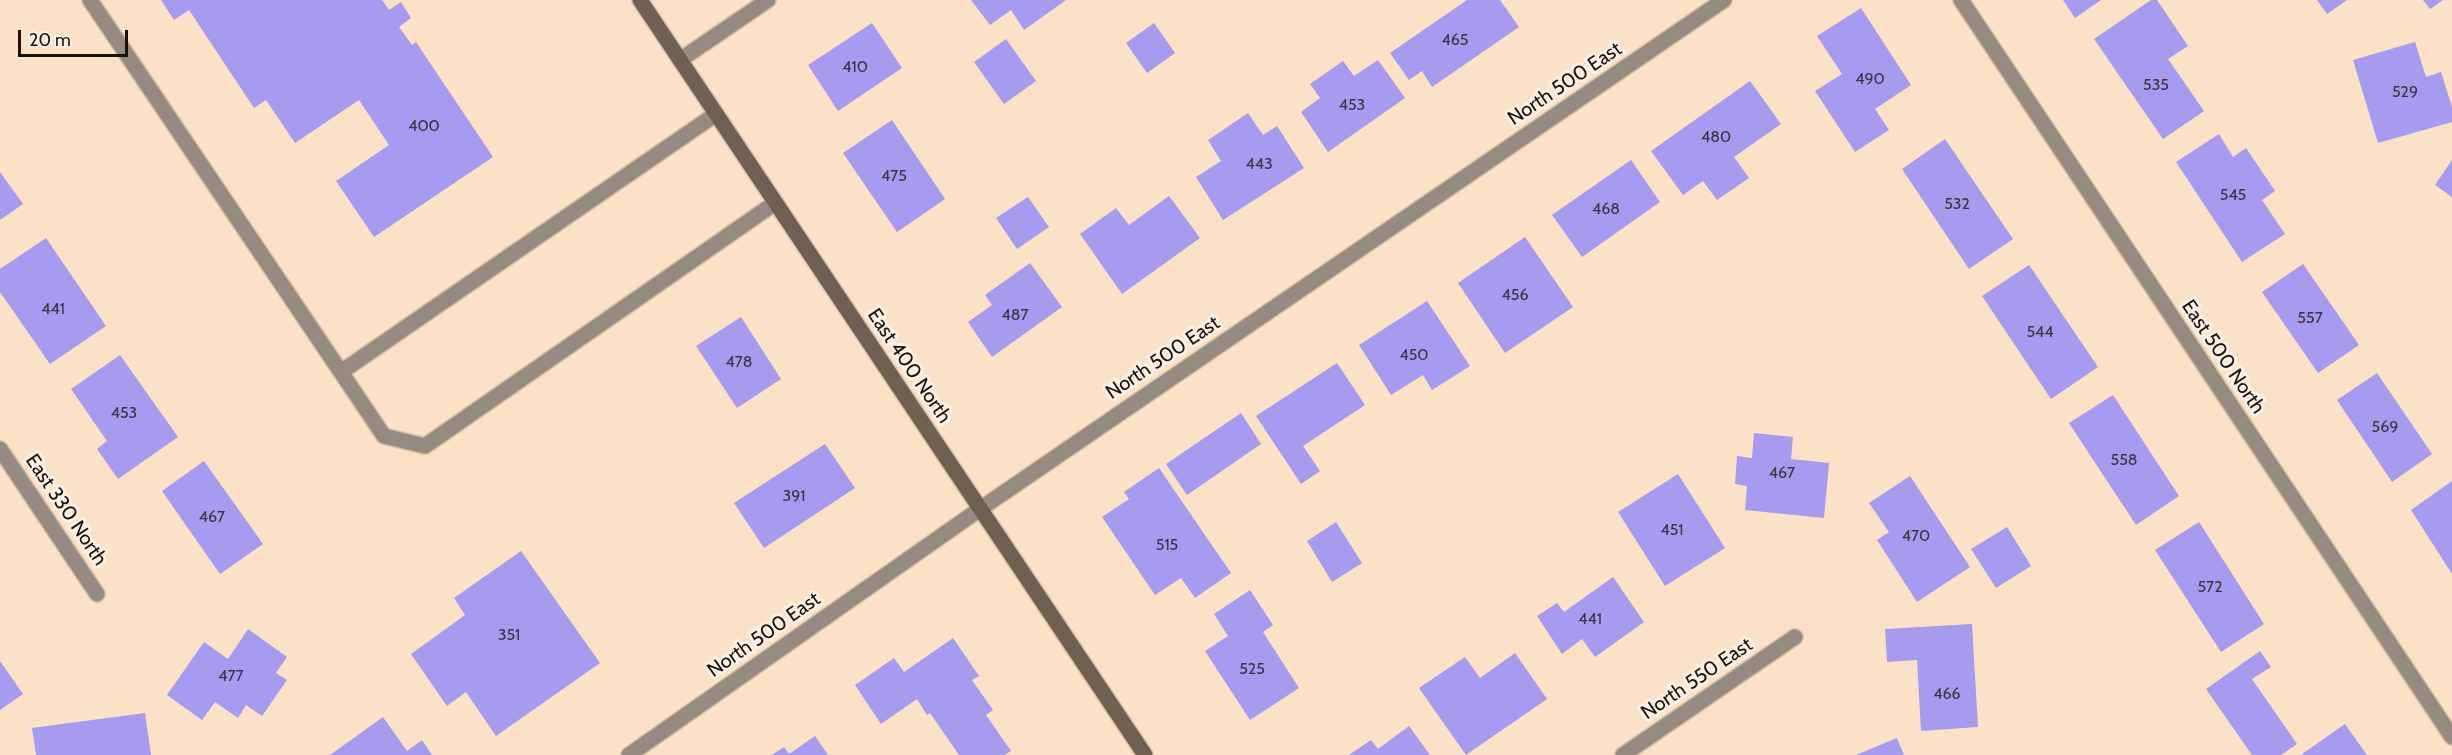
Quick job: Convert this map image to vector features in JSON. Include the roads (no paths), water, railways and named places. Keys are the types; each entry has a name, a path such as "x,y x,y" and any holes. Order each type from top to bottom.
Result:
{"main road":[{"name":"East 400 North","path":"640,0 1145,755"}],"street":[{"path":"90,0 384,436 425,446 775,202"},
{"path":"680,60 768,0"},
{"name":"North 500 East","path":"629,755 980,509 1724,0"},
{"name":"East 500 North","path":"1960,0 2452,737"},
{"path":"341,372 716,114"},
{"name":"East 330 North","path":"0,449 6,473 97,594"},
{"name":"North 550 East","path":"1623,755 1795,637"}]}
